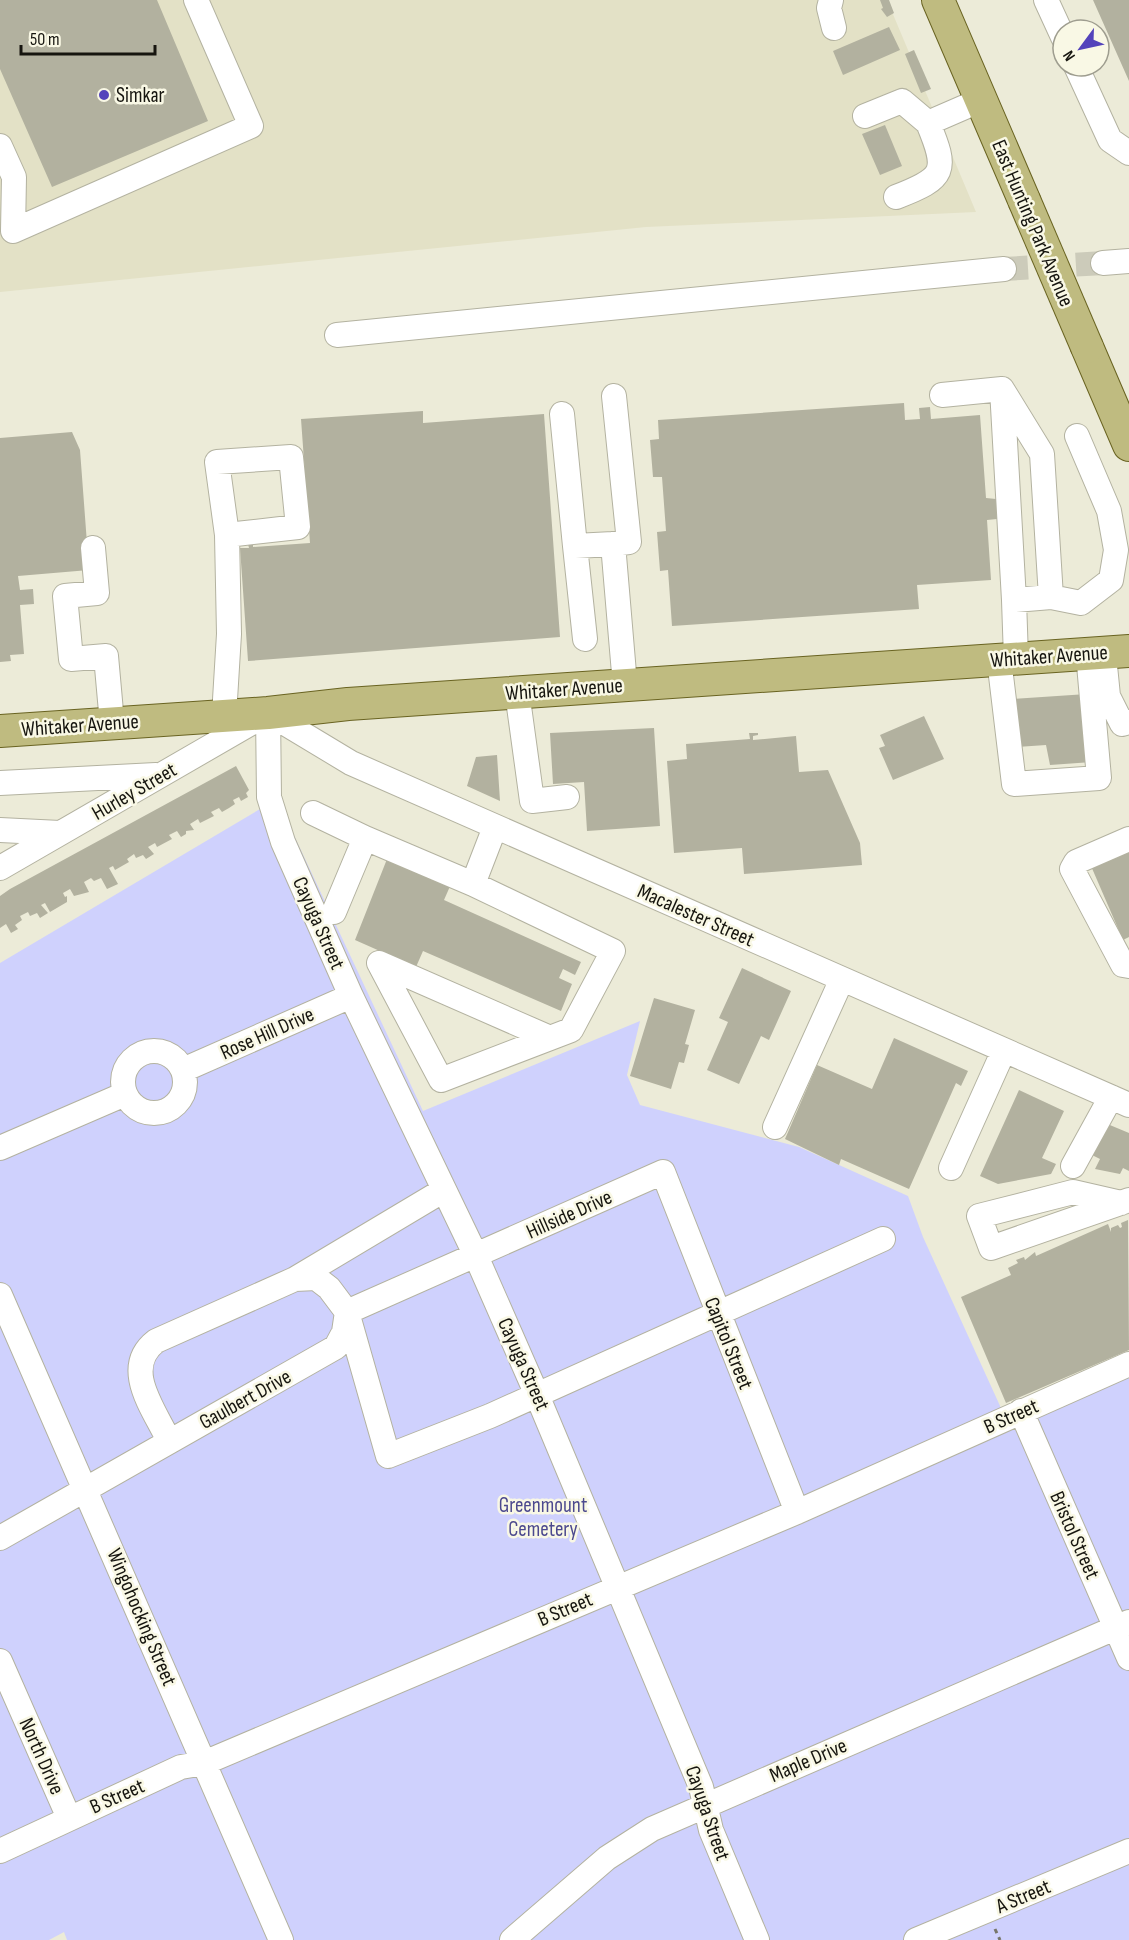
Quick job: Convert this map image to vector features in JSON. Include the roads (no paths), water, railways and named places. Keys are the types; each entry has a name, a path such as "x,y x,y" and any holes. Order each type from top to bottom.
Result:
{"main road":[{"name":"East Hunting Park Avenue","path":"938,0 1129,445"},
{"name":"Whitaker Avenue","path":"0,731 1115,649"}],"street":[{"path":"0,146 7,180 6,234 251,126 196,0"},
{"path":"831,0 829,8 834,28"},
{"path":"1046,0 1054,18"},
{"path":"1082,78 1110,140 1129,153"},
{"path":"928,123 981,100"},
{"path":"865,116 902,101 928,123 940,153 941,165 934,178 919,188 896,197"},
{"path":"1103,264 1129,261"},
{"path":"337,335 1004,269"},
{"path":"942,395 1002,389"},
{"path":"1002,389 1042,454 1051,597"},
{"path":"1002,389 1014,600 1008,658 1014,784 1099,778 1115,649"},
{"path":"575,546 629,542 614,396"},
{"path":"562,414 585,639"},
{"path":"1014,600 1051,597 1081,603 1111,580 1116,550 1109,511 1077,436"},
{"path":"224,716 229,634 227,536"},
{"path":"613,544 625,685"},
{"path":"93,548 97,593 65,596 71,659 106,656 112,723"},
{"path":"1115,649 1108,696 1122,724 1129,722"},
{"path":"517,692 532,801 567,797"},
{"name":"Hurley Street","path":"0,868 268,713"},
{"name":"Cayuga Street","path":"268,713 269,797 284,842 351,996 476,1256 537,1395 701,1786 711,1830 757,1940"},
{"name":"Macalester Street","path":"268,713 351,763 1120,1101"},
{"path":"0,783 161,775"},
{"path":"313,813 473,884 612,951 571,1030 441,1080 378,963 550,1038"},
{"path":"473,884 495,827"},
{"path":"0,831 60,833"},
{"path":"334,912 365,838"},
{"path":"1129,839 1076,862 1072,869 1123,965 1129,966"},
{"path":"775,1127 842,979"},
{"name":"Rose Hill Drive","path":"183,1070 351,996"},
{"path":"951,1168 1004,1050"},
{"path":"161,1052 170,1055 183,1070 184,1091 179,1101 161,1112 140,1109 125,1094 123,1084 127,1065 142,1053 161,1052"},
{"path":"0,1148 125,1094"},
{"path":"1073,1166 1120,1101"},
{"name":"Hillside Drive","path":"476,1256 663,1172"},
{"name":"Capitol Street","path":"663,1172 717,1315 797,1512"},
{"path":"169,1441 140,1378 139,1364 144,1350 156,1341 295,1279 444,1190"},
{"path":"1073,1192 1125,1201 991,1248 979,1216 1073,1192"},
{"path":"295,1279 316,1278 329,1288 347,1312 388,1456 537,1395 883,1239"},
{"path":"329,1288 328,1267 336,1254"},
{"path":"347,1312 476,1256"},
{"name":"Wingohocking Street","path":"0,1295 87,1490 281,1940"},
{"name":"Gaulbert Drive","path":"0,1538 336,1347 344,1332 347,1312"},
{"name":"B Street","path":"0,1851 181,1767 204,1763 797,1512 1129,1364"},
{"name":"Bristol Street","path":"1021,1412 1122,1625 1129,1658"},
{"name":"Maple Drive","path":"512,1940 629,1842 705,1805 1122,1625"},
{"name":"North Drive","path":"0,1661 69,1818"},
{"name":"A Street","path":"916,1940 1129,1851"}],"tunnel":[{"path":"1004,269 1103,263"}],"place":[{"name":"Simkar","path":"104,95"}],"park label":[{"name":"Greenmount Cemetery","path":"543,1517"}]}
